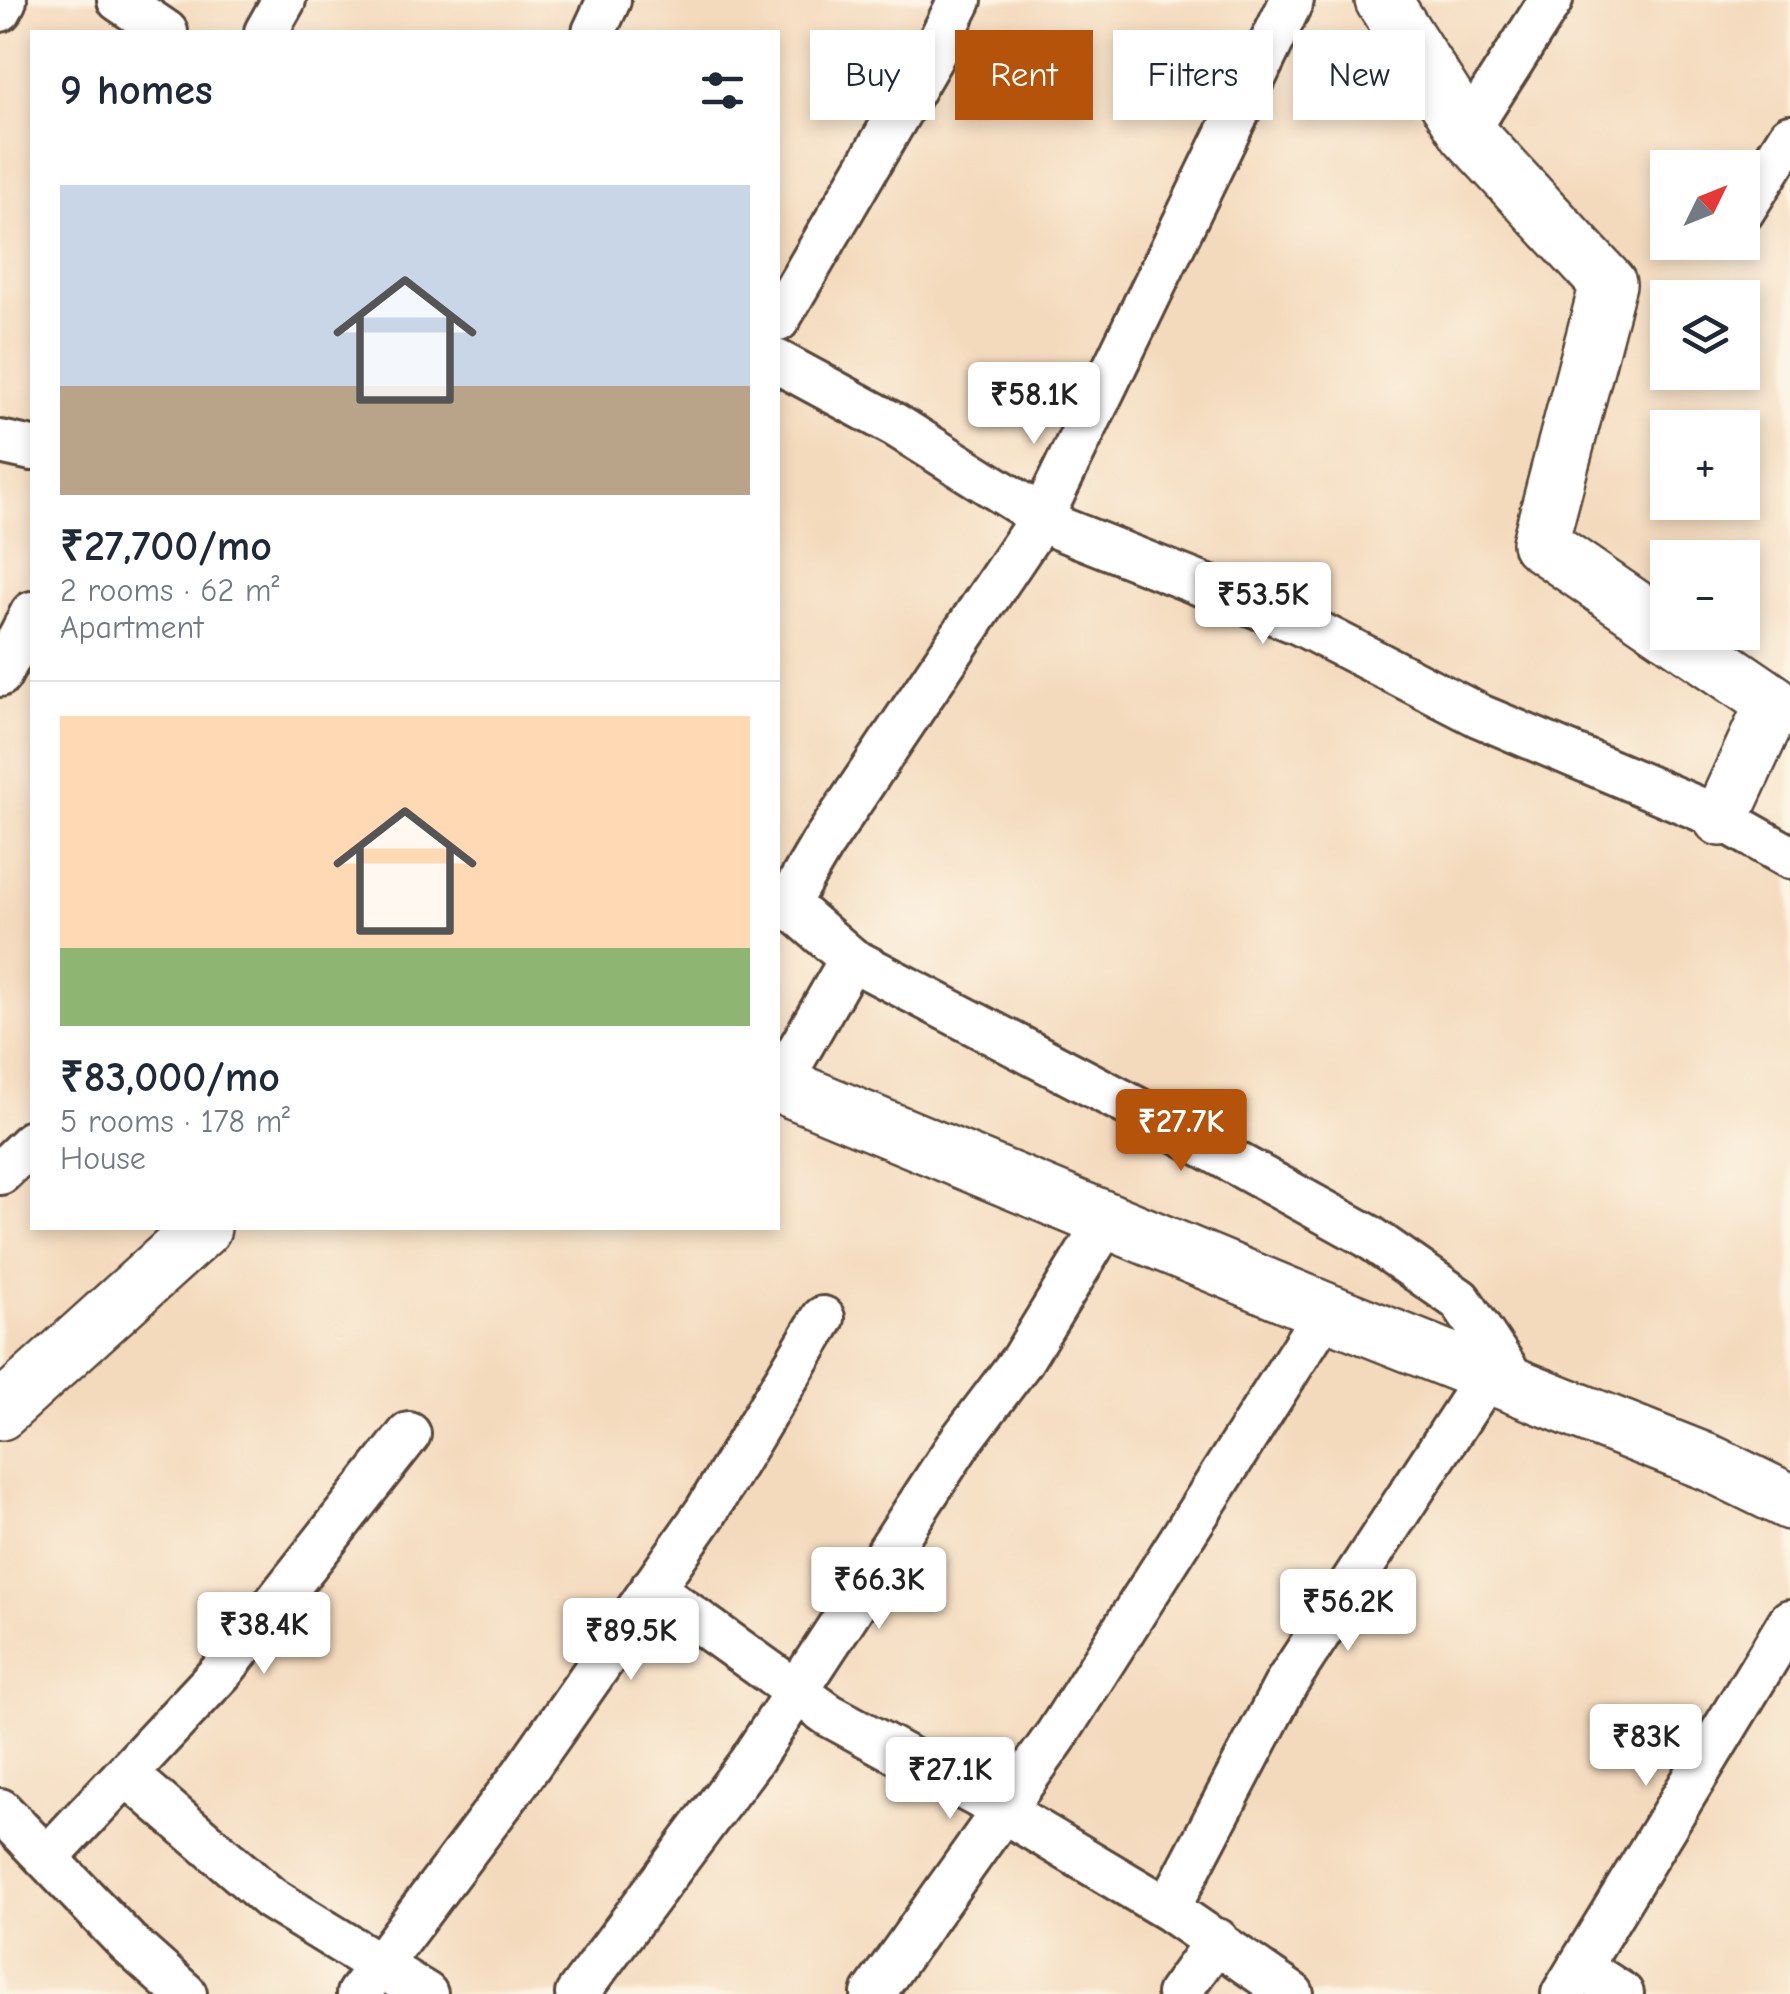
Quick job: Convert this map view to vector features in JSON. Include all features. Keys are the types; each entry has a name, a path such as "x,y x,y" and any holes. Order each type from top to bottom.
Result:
{"main road":[{"path":"1383,0 1466,132 1608,284 1540,544 1650,619"},
{"path":"1705,650 1782,689 1721,818"},
{"path":"780,1085 1326,1311 1712,1464 1790,1502"},
{"path":"0,1412 202,1230"}],"street":[{"path":"0,10 5,0"},
{"path":"119,0 163,30"},
{"path":"267,30 284,0"},
{"path":"595,30 609,0"},
{"path":"780,317 930,60 960,0"},
{"path":"1168,1909 1287,1682 1503,1381 1460,1300 1368,1236 1143,1112 850,959 782,900 1042,517 1292,0"},
{"path":"1466,132 1551,0"},
{"path":"1760,184 1790,136"},
{"path":"780,363 896,425 1061,529 1299,623 1480,716 1721,818 1790,857"},
{"path":"0,442 30,448"},
{"path":"0,676 30,617"},
{"path":"780,1081 850,959"},
{"path":"0,1173 30,1144"},
{"path":"577,1994 751,1761 960,1442 1022,1360 1108,1220"},
{"path":"873,1994 1066,1720 1326,1311"},
{"path":"369,1980 521,1777 706,1512 824,1318"},
{"path":"47,1858 222,1671 409,1434"},
{"path":"652,1588 829,1715 1168,1909 1292,1994"},
{"path":"1622,1994 1571,1980 1790,1621"},
{"path":"126,1774 369,1980 426,1994"},
{"path":"0,1810 128,1943 185,1994"},
{"path":"1178,1994 1217,1940"}]}
